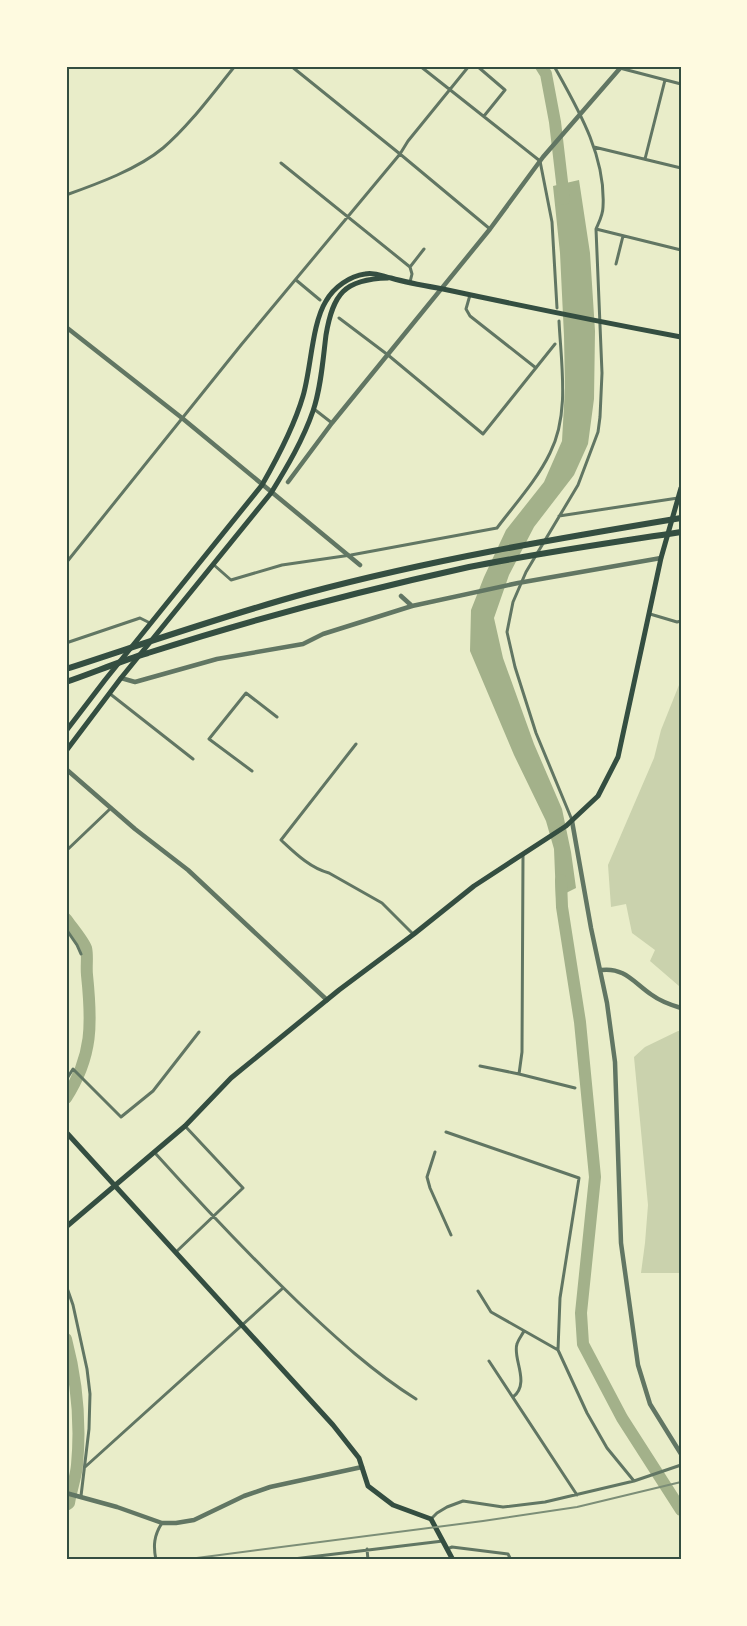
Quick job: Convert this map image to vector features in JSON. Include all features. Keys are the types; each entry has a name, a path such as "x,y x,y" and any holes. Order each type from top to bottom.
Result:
{"highway":[{"path":"66,669 182,630 308,592 479,553 681,518"},
{"path":"66,682 177,644 310,605 471,567 681,532"}],"main road":[{"path":"66,731 262,485 280,455 303,396 320,313 325,302 340,284 352,277 378,274 441,289 557,310 600,322 681,337"},
{"path":"66,750 109,693 271,493 291,460 314,409 329,316 335,300 343,291 366,279 391,278"},
{"path":"66,1227 185,1126 231,1078 327,1000 474,886 566,826 598,796 618,757 661,558 681,488"},
{"path":"66,1132 175,1253 243,1324 333,1425 359,1458 368,1486 393,1505 432,1519 452,1560"}],"street":[{"path":"66,195 97,184 144,160 162,148 205,102 235,66"},
{"path":"291,66 490,229"},
{"path":"420,66 449,90 542,159 552,222 557,310"},
{"path":"66,563 182,418 400,154 469,66"},
{"path":"478,66 505,90 484,116"},
{"path":"554,66 580,114 593,147 602,185 604,208 596,229 602,373 600,417 598,432 578,484 520,582 513,602 507,632 515,667 534,725 572,821 591,928 607,1003 615,1062 620,1243 638,1365 650,1404 681,1454"},
{"path":"612,66 681,84"},
{"path":"288,482 332,423 490,229 542,159 621,68"},
{"path":"645,159 664,80"},
{"path":"593,147 681,168"},
{"path":"281,163 410,267 412,274 410,282"},
{"path":"596,229 681,250"},
{"path":"616,264 623,236"},
{"path":"410,267 424,249"},
{"path":"296,280 320,300"},
{"path":"470,295 466,309 470,316 536,368"},
{"path":"338,318 388,356 483,434 555,344"},
{"path":"214,564 231,580 282,565 350,555 497,528 533,480 550,452 559,428 562,397 559,320"},
{"path":"66,327 182,418 360,565"},
{"path":"314,409 332,423"},
{"path":"559,516 678,498"},
{"path":"121,678 135,682 217,659 303,644 322,634 412,606 472,592 661,558"},
{"path":"401,596 412,606"},
{"path":"650,614 677,622 681,621"},
{"path":"66,643 140,618 151,623"},
{"path":"109,693 193,759"},
{"path":"252,771 209,739 246,693 277,718"},
{"path":"356,744 281,840 306,862 320,871 329,873 382,903 414,934"},
{"path":"66,769 172,859 188,870 327,1000"},
{"path":"67,849 111,808"},
{"path":"519,1074 522,1052 523,853"},
{"path":"66,929 81,954"},
{"path":"601,970 611,969 620,972 654,997 681,1008"},
{"path":"66,1080 73,1068 121,1117 153,1092 199,1032"},
{"path":"480,1066 575,1088"},
{"path":"175,1253 243,1188 185,1126"},
{"path":"446,1132 580,1178 560,1298 558,1350 587,1413 607,1448 636,1480"},
{"path":"435,1152 428,1177 430,1188 451,1235"},
{"path":"155,1153 213,1217 328,1331 365,1363 416,1399"},
{"path":"66,1285 73,1305 87,1369 90,1394 89,1429 81,1496"},
{"path":"84,1467 283,1288"},
{"path":"478,1291 491,1312 558,1350"},
{"path":"513,1396 516,1394 521,1378 516,1345 524,1330"},
{"path":"489,1361 577,1495"},
{"path":"432,1519 442,1510 463,1501 504,1507 545,1502 636,1480 681,1465"},
{"path":"66,1493 117,1507 162,1523 176,1523 194,1520 244,1496 270,1487 362,1467"},
{"path":"156,1560 153,1547 156,1532 162,1523"},
{"path":"285,1560 443,1540"},
{"path":"448,1549 452,1547 508,1554 511,1560"},
{"path":"367,1549 368,1560"},
{"path":"324,1555 326,1560"}],"shaded area":[{"path":"579,180 590,253 595,331 594,399 588,444 574,475 534,527 509,575 494,618 503,658 534,744 562,809 576,888 556,898 554,849 546,821 514,755 470,651 471,610 506,530 544,482 562,441 565,388 564,336 560,253 553,186"},
{"path":"681,680 681,997 679,986 650,961 655,950 632,933 626,904 611,907 608,865 654,758 661,730"},
{"path":"681,1031 681,1273 641,1273 648,1205 634,1057 645,1047"}],"waterway":[{"path":"541,66 546,74 555,122 564,199"},
{"path":"561,880 562,907 580,1022 595,1177 581,1313 583,1344 622,1418 681,1510"},
{"path":"66,919 86,948 90,1009 86,1053 75,1083 66,1098"},
{"path":"66,1339 73,1370 79,1433 76,1470 69,1503 66,1505"}],"railway":[{"path":"189,1559 577,1507 681,1482"}]}
